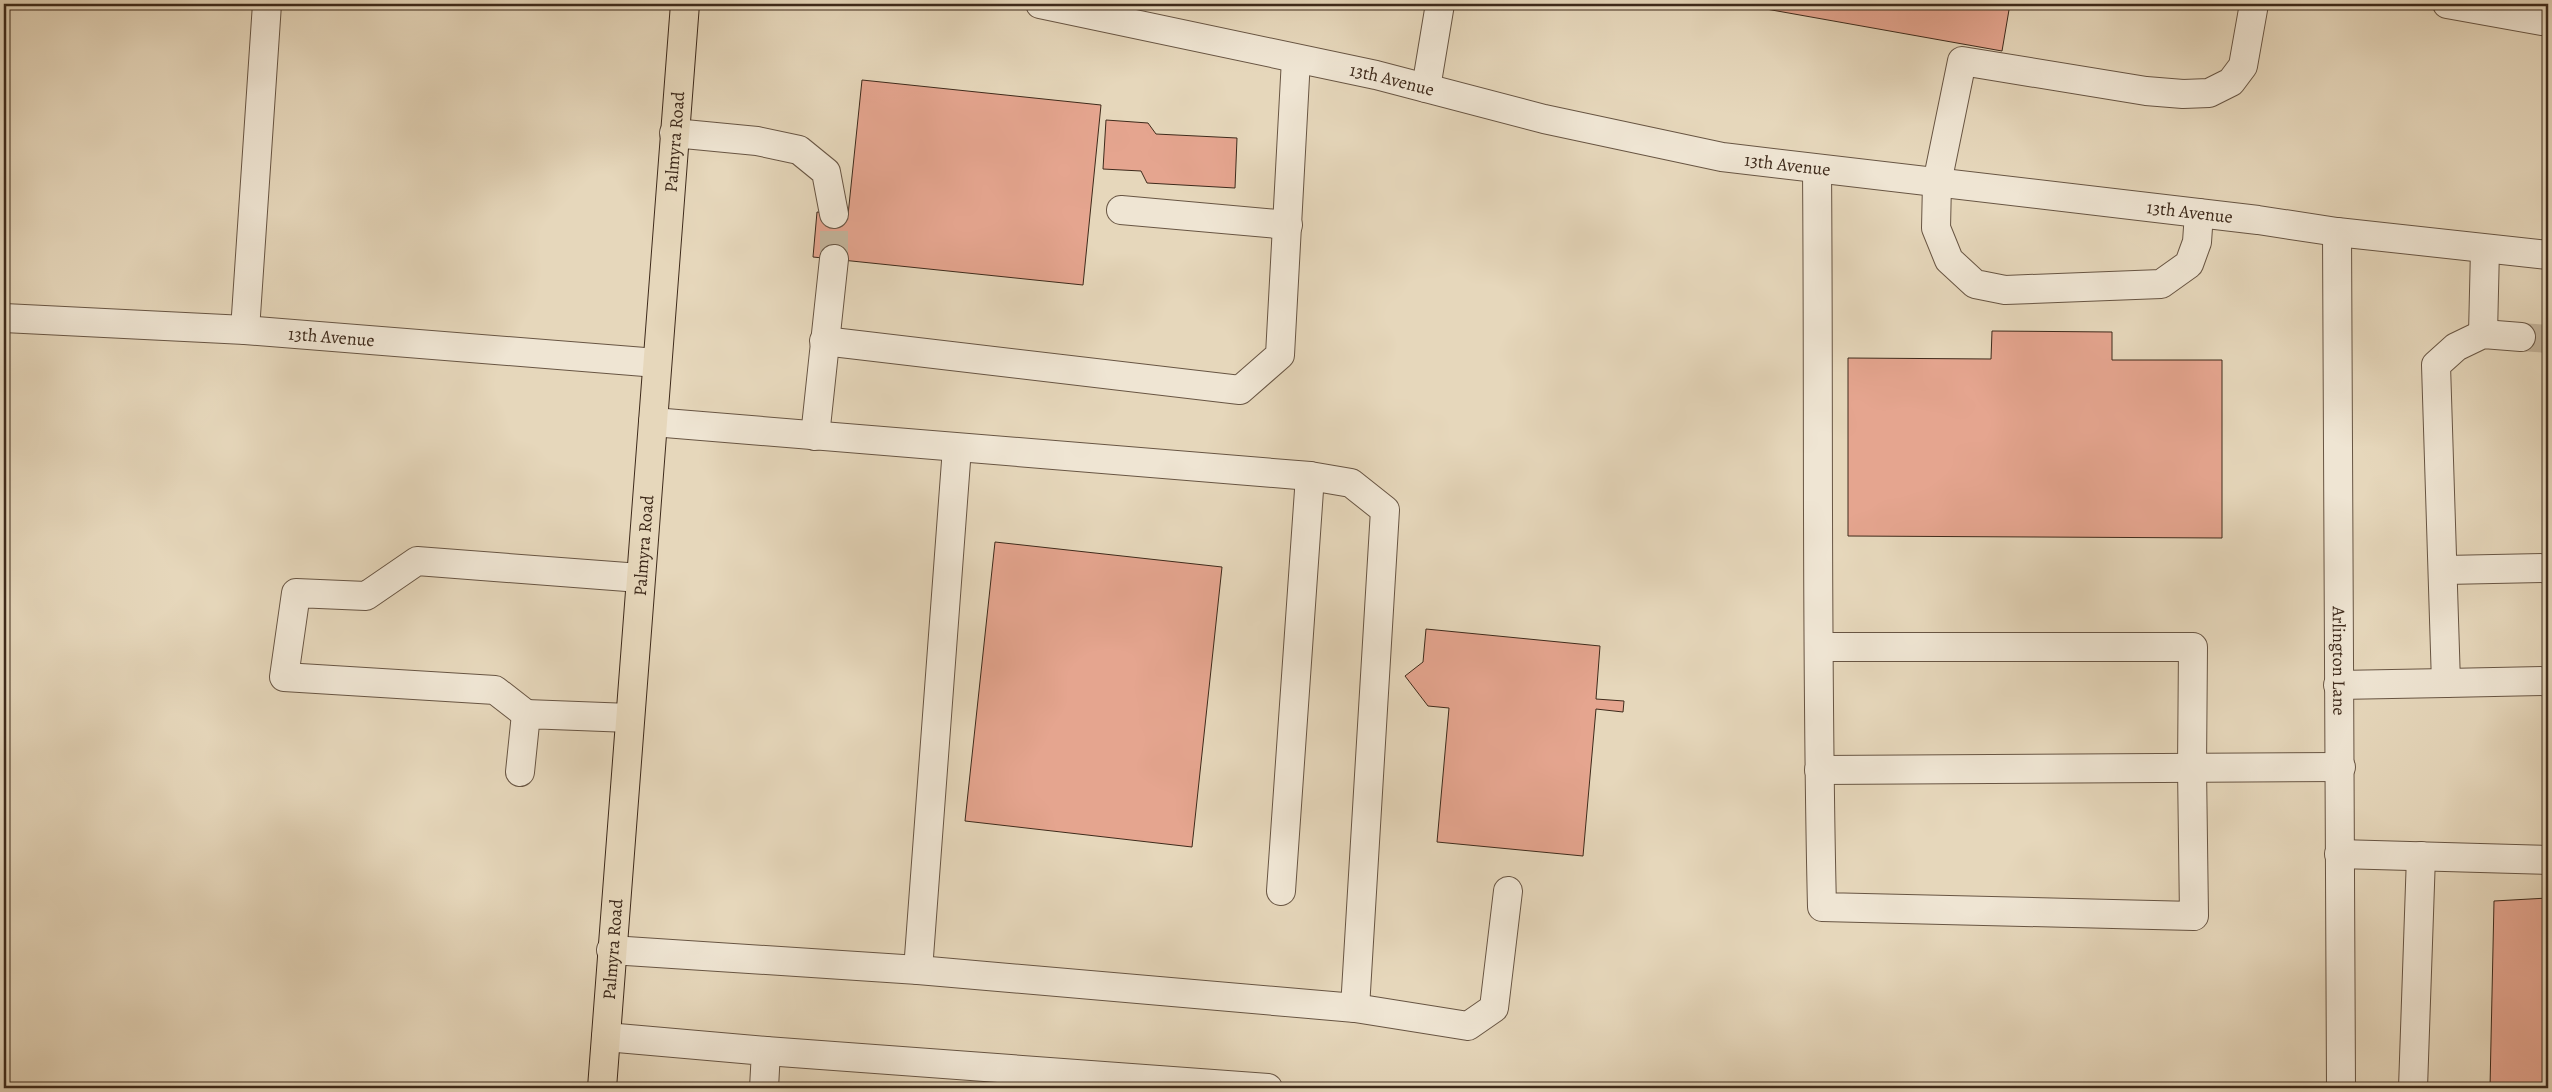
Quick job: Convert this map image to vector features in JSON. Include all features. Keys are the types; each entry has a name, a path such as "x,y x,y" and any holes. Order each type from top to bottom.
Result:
{"main road":[{"name":"Palmyra Road","path":"602,1088 611,950 685,4"}],"street":[{"path":"245,330 268,4"},
{"name":"13th Avenue","path":"1040,4 1426,88 1544,119 1722,157 2199,213 2337,232 2548,255"},
{"path":"1426,88 1440,4"},
{"path":"2199,213 2197,242 2189,264 2161,284 2005,290 1975,284 1949,260 1936,228 1937,183 1962,61 2146,91 2183,94 2209,93 2231,82 2243,66 2254,4"},
{"path":"2447,4 2548,22"},
{"path":"824,341 1240,390 1280,355 1296,59"},
{"path":"674,133 757,141 799,150 826,172 834,214"},
{"path":"1817,168 1819,770 1822,907 2194,916 2193,648 1820,647"},
{"path":"1121,210 1288,226"},
{"name":"Arlington Lane","path":"2337,232 2341,1088"},
{"path":"2483,334 2484,249"},
{"path":"815,436 834,259"},
{"name":"13th Avenue","path":"4,318 245,330 657,363"},
{"path":"2446,683 2445,570 2436,365 2456,347 2483,334 2521,336"},
{"path":"652,422 1310,476 1351,483 1385,510 1355,1008"},
{"path":"918,970 957,448"},
{"path":"1281,891 1310,476"},
{"path":"630,718 526,714 495,690 284,677 296,593 366,596 417,560 640,578"},
{"path":"2445,570 2548,568"},
{"path":"2338,685 2548,681"},
{"path":"520,772 526,714"},
{"path":"1819,770 2341,767"},
{"path":"2339,854 2548,860"},
{"path":"2413,1088 2422,856"},
{"path":"611,950 918,970 1355,1008 1468,1026 1494,1008 1508,891"},
{"path":"606,1037 766,1051 1268,1088"},
{"path":"764,1088 766,1051"}],"building":[{"path":"1738,4 2010,4 2002,51"},
{"path":"862,80 1101,105 1083,285 813,257 817,212 848,215"},
{"path":"1106,120 1148,123 1156,134 1237,138 1235,188 1147,183 1141,171 1103,169"},
{"path":"1992,331 2112,332 2112,360 2222,360 2222,538 1848,536 1848,358 1991,359"},
{"path":"995,542 1222,567 1192,847 965,821"},
{"path":"1426,629 1600,646 1596,699 1624,701 1623,712 1596,709 1583,856 1437,842 1449,708 1428,706 1405,676 1423,662"},
{"path":"2548,898 2548,1088 2490,1088 2494,901"}],"tunnel":[{"path":"834,214 834,259"},
{"path":"2521,337 2548,339"}]}
